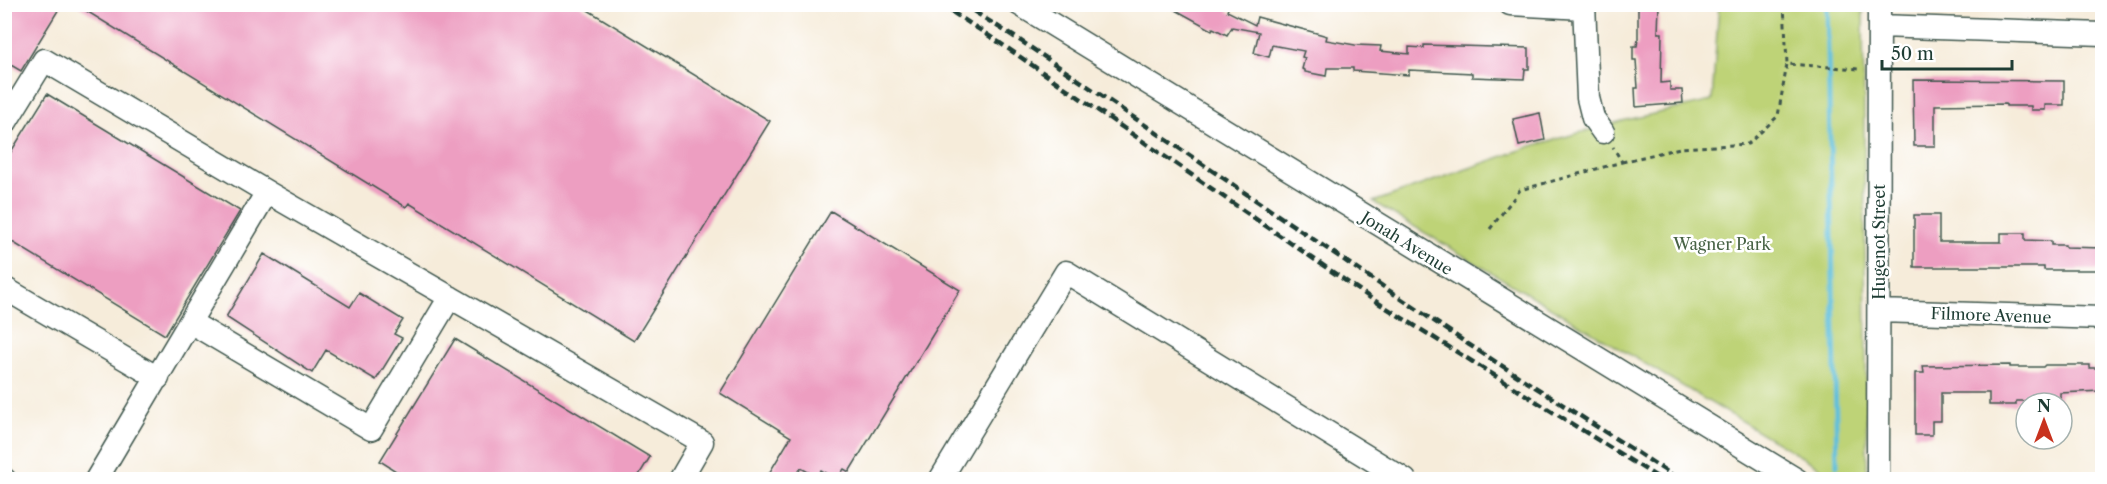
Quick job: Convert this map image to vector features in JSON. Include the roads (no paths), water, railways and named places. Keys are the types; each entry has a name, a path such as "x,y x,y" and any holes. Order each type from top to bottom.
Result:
{"street":[{"name":"Jonah Avenue","path":"1019,4 1797,480"},
{"path":"1510,4 1584,6 1588,98 1593,118 1603,132"},
{"path":"1879,15 2103,34"},
{"name":"Hugenot Street","path":"1878,480 1879,15"},
{"path":"4,125 44,60 267,192 702,442 680,480"},
{"path":"96,480 267,192"},
{"path":"940,480 1066,272 1405,480"},
{"path":"4,288 158,378"},
{"path":"190,322 370,429 450,297"},
{"name":"Filmore Avenue","path":"1879,311 2103,318"}],"waterway":[{"path":"1827,4 1837,466"}],"railway":[{"path":"940,4 1372,299 1662,480"},
{"path":"962,4 1021,41 1468,344 1680,480"}],"park label":[{"name":"Wagner Park","path":"1722,244"}]}
